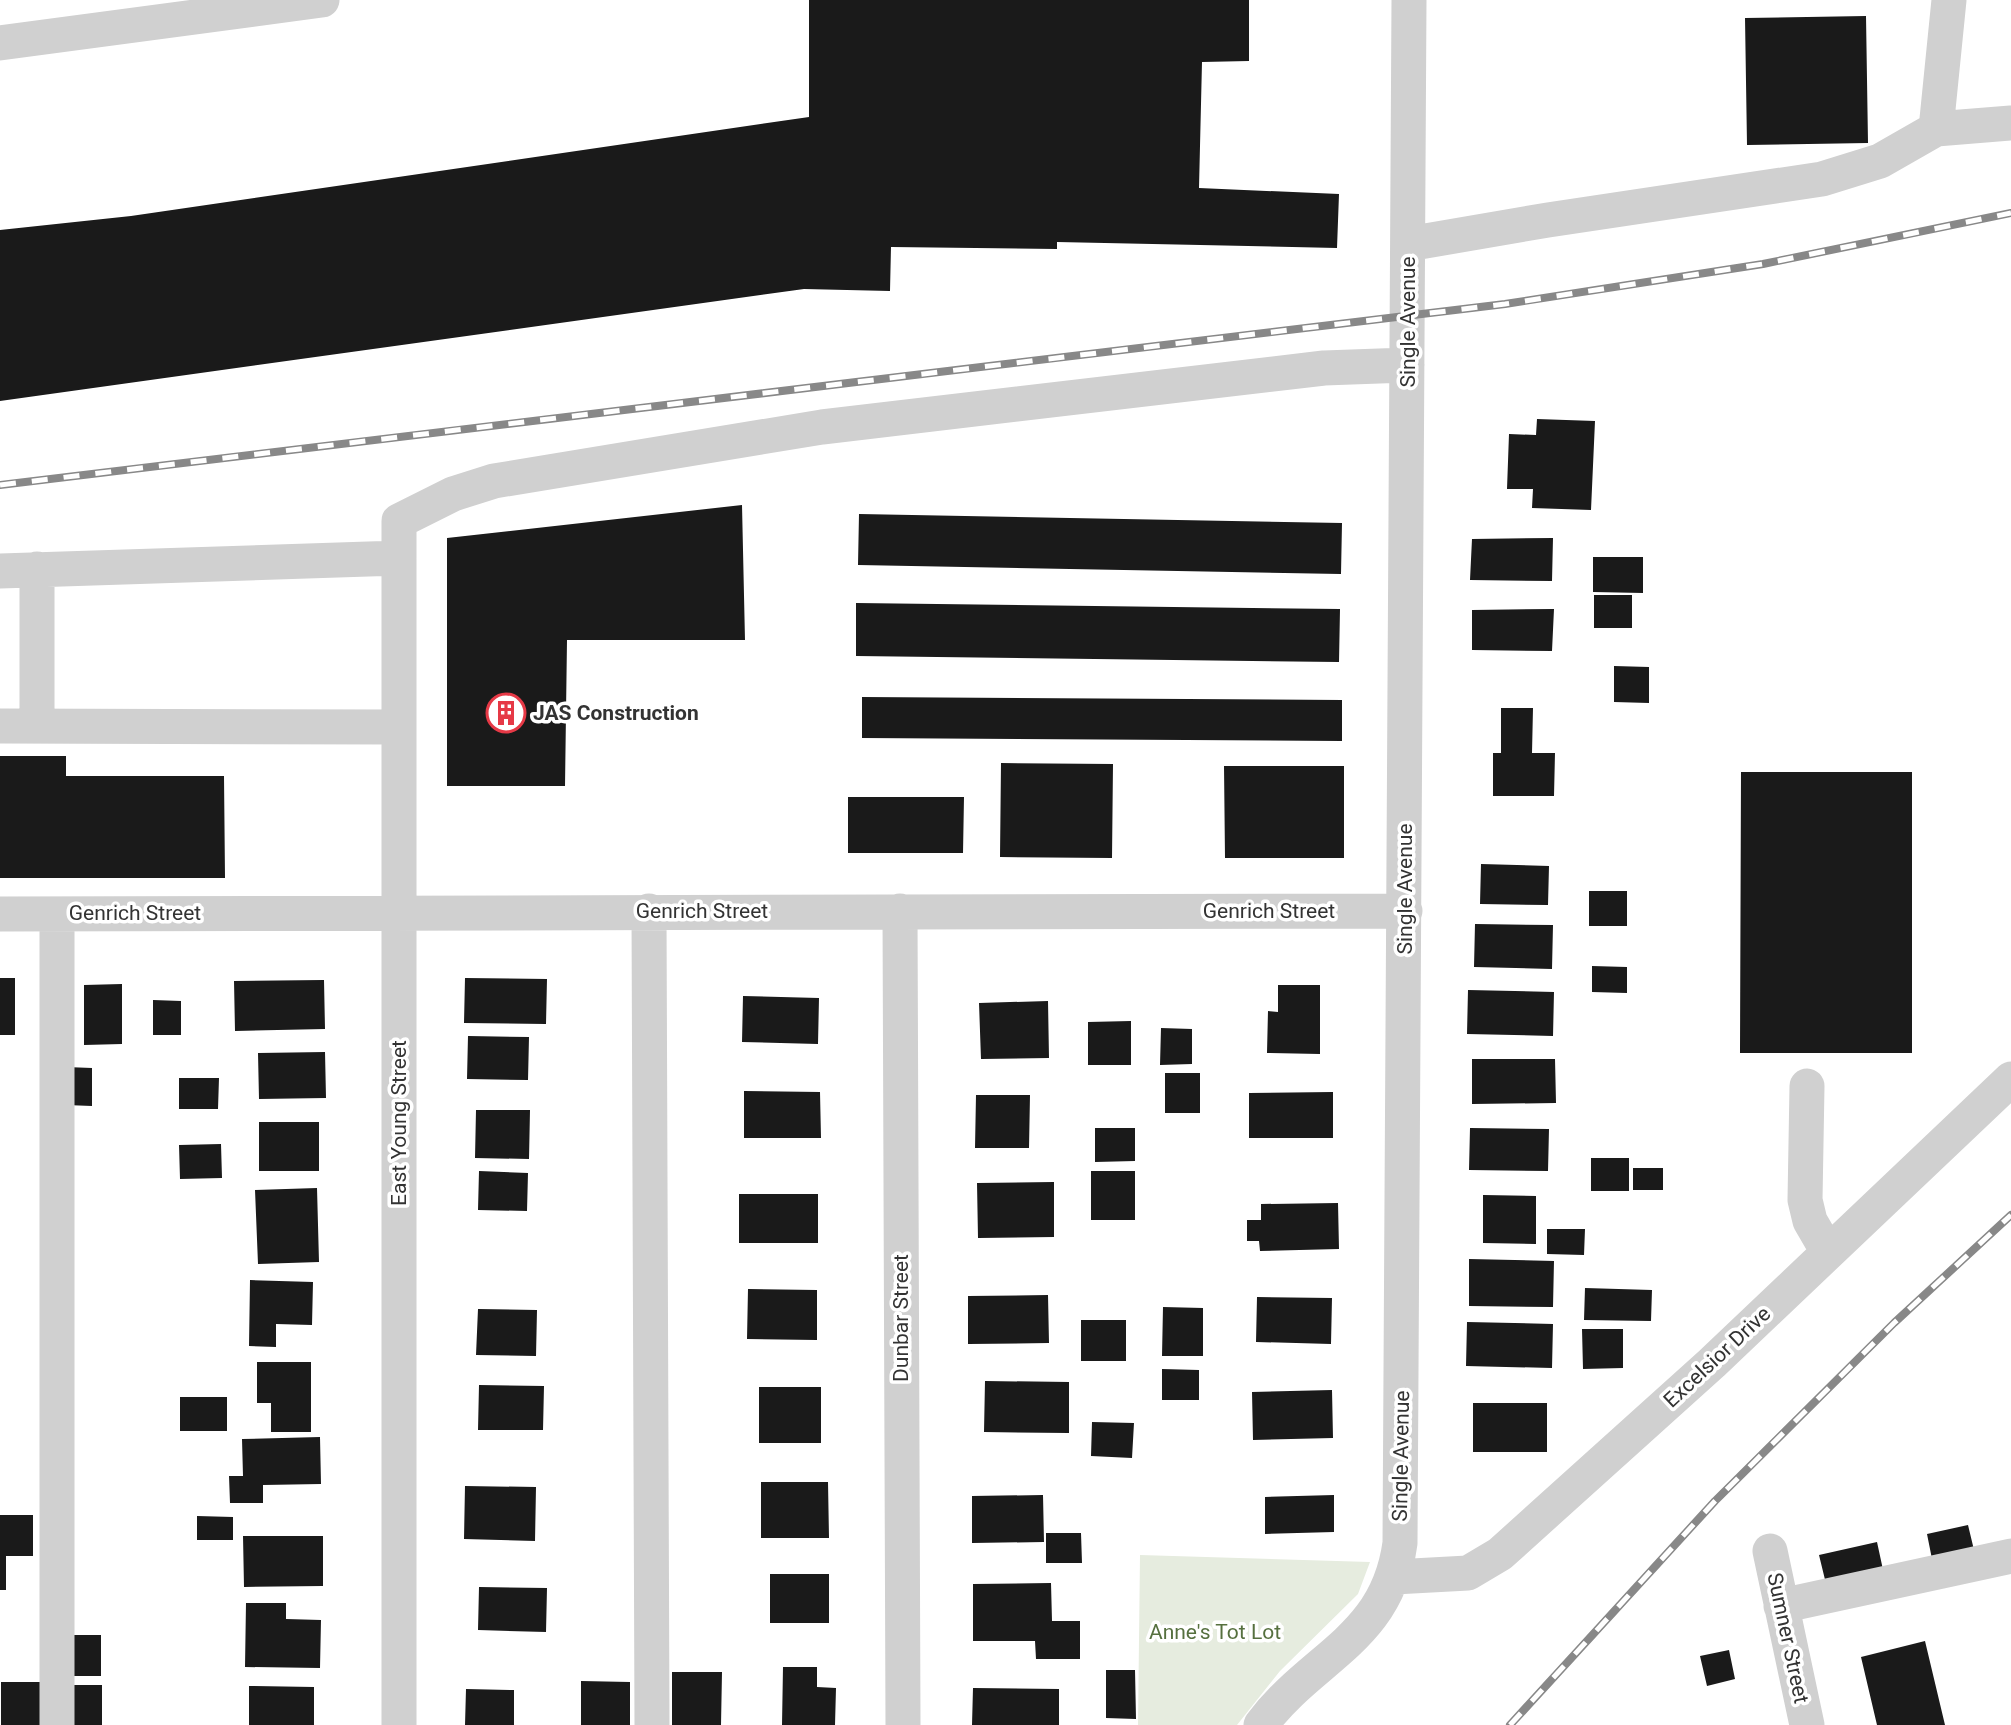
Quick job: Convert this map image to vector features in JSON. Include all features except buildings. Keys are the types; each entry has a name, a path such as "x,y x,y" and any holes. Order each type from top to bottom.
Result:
{"street":[{"path":"0,43 322,0"},
{"name":"Single Avenue","path":"1261,1725 1363,1626 1383,1602 1394,1577 1401,1520 1409,0"},
{"path":"1936,129 1949,0"},
{"path":"1408,244 1548,219 1822,179 1880,161 1936,129 2011,123"},
{"name":"East Young Street","path":"399,1725 399,521 453,494 494,481 822,427 1324,368 1408,365"},
{"path":"0,571 399,558"},
{"path":"37,569 37,726"},
{"path":"0,726 399,727"},
{"path":"649,911 652,1725"},
{"name":"Dunbar Street","path":"900,911 903,1725"},
{"name":"Genrich Street","path":"0,914 1405,911"},
{"path":"57,914 57,1725"},
{"name":"Excelsior Drive","path":"1394,1577 1468,1573 1500,1555 1712,1363 2011,1079"},
{"path":"1807,1086 1805,1200 1810,1222 1828,1252"},
{"name":"Sumner Street","path":"1770,1551 1807,1725"},
{"path":"1781,1606 2011,1556"}],"green space":[{"name":"Anne's Tot Lot","path":"1140,1555 1370,1562 1358,1594 1280,1671 1237,1725 1138,1725"}],"railway":[{"path":"0,485 1505,304 1763,264 2011,213"},
{"path":"1510,1725 1715,1501 1894,1323 2011,1215"}],"place":[{"name":"JAS Construction","path":"506,713"}]}
